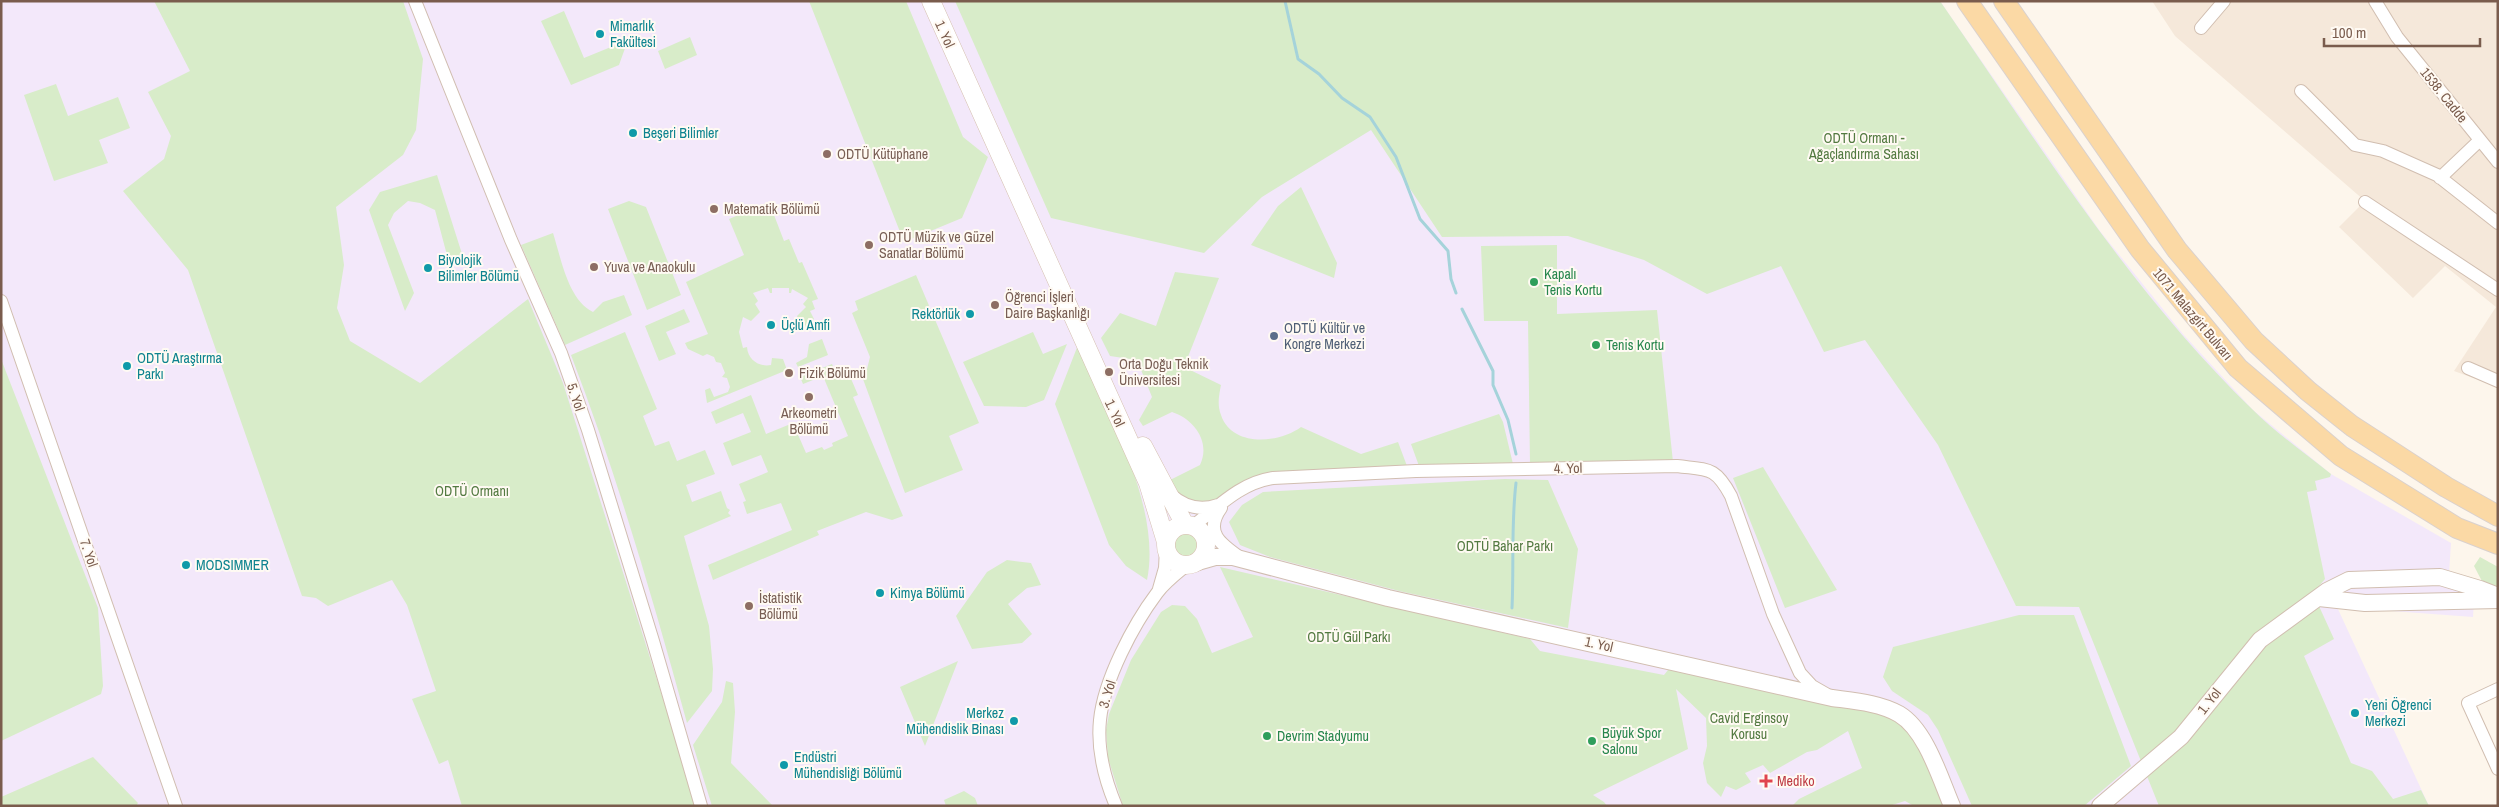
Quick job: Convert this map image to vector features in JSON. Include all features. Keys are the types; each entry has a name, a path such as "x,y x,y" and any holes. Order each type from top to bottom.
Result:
{"main road":[{"name":"1. Yol","path":"931,1 1001,148 1077,316 1148,482 1166,545"},
{"name":"1. Yol","path":"942,1 1001,148"},
{"name":"1071 Malazgirt Bulvarı","path":"1967,1 2140,249 2238,368 2341,456 2457,528 2498,544"},
{"name":"1071 Malazgirt Bulvarı","path":"2004,1 2171,242 2254,341 2308,391 2352,426 2446,487 2498,516"},
{"name":"1. Yol","path":"1077,316 1165,489 1189,526"},
{"path":"1189,526 1203,535 1205,541 1203,554 1191,564 1175,562 1166,545 1175,528 1189,526"}],"street":[{"name":"5. Yol","path":"415,1 511,240 561,353 588,430 653,641 701,806"},
{"path":"2200,28 2224,1"},
{"name":"1538. Cadde","path":"2375,1 2397,37 2498,162"},
{"path":"2301,91 2355,145 2383,150 2440,178 2498,222"},
{"path":"2440,178 2480,140"},
{"path":"2365,202 2498,290"},
{"name":"7. Yol","path":"1,301 176,806"},
{"path":"2468,368 2498,381"},
{"name":"4. Yol","path":"1189,526 1225,502 1237,491 1253,483 1291,477 1416,471 1677,466 1712,470 1723,480 1731,496 1758,574 1800,673 1812,686 1832,698"},
{"name":"4. Yol","path":"1165,489 1181,503 1190,506 1207,508 1225,502"},
{"name":"4. Yol","path":"1225,502 1214,519 1214,531 1225,547 1245,561"},
{"name":"3. Yol","path":"1116,806 1102,760 1100,721 1105,694 1135,627 1158,591 1165,568 1166,545"},
{"name":"1. Yol","path":"1191,564 1215,557 1233,558 1396,600 1832,698 1882,707 1899,714 1911,723 1921,736 1952,806"},
{"name":"3. Yol","path":"1158,591 1191,564"},
{"name":"1. Yol","path":"2100,806 2181,737 2260,640 2319,598 2349,580 2440,577 2480,589 2498,598"},
{"path":"2319,598 2365,603 2498,598"},
{"path":"1781,686 1789,679 1794,669 1793,657"},
{"path":"2498,689 2468,702 2498,768"}],"shaded area":[{"name":"Orta Doğu Teknik Üniversitesi","path":"1,1 1940,1 2100,231 2183,334 2253,410 2331,474 2451,543 2449,573 2475,581 2473,617 2337,607 2429,806 1,806"},
{"path":"2152,1 2498,1 2498,387 2454,371 2496,307 2445,266 2413,298 2339,227 2365,201 2175,36"}],"green space":[{"name":"ODTÜ Ormanı","path":"154,1 403,1 423,59 416,130 403,155 336,207 344,265 337,308 350,341 420,383 528,299 563,383 697,806 462,806 448,760 439,764 412,699 436,691 407,605 392,580 328,606 316,598 302,596 188,270 123,191 164,159 171,136 148,92 190,71"},
{"path":"809,1 906,1 963,137 988,157 962,218 904,242"},
{"name":"ODTÜ Ormanı - Ağaçlandırma Sahası","path":"955,1 1940,1 2086,213 2165,315 2207,363 2261,418 2331,474 2330,477 2315,481 2317,490 2307,492 2325,579 2313,593 2334,639 2304,656 2351,763 2372,771 2393,799 2421,790 2429,806 2159,806 2079,607 2016,606 1938,445 1865,340 1824,352 1781,266 1707,294 1644,260 1568,236 1442,237 1371,130 1262,197 1204,253 1051,218"},
{"path":"564,11 584,58 628,40 619,65 571,85 541,21"},
{"path":"690,37 697,55 665,69 658,51"},
{"path":"56,84 68,116 118,97 130,128 99,140 108,163 54,181 24,95"},
{"path":"437,175 463,257 448,259 435,210 420,203 408,201 394,213 388,225 414,293 405,311 369,210 380,192"},
{"path":"1301,187 1337,263 1334,278 1251,245 1278,206"},
{"path":"629,201 646,207 681,295 647,310 608,209"},
{"path":"769,202 784,241 789,239 799,263 802,262 818,299 812,301 815,309 810,311 814,319 809,322 810,325 802,328 797,316 806,307 803,304 808,298 792,289 791,293 789,293 789,288 772,288 772,293 770,293 768,288 753,293 758,301 755,304 760,312 751,321 743,317 739,332 743,348 747,347 752,359 759,364 771,365 772,358 783,359 787,370 707,403 705,390 710,388 714,397 728,392 730,387 727,378 722,377 725,373 721,363 716,362 714,357 707,354 703,356 688,349 685,343 708,334 686,282 744,255 729,219"},
{"path":"553,233 571,288 584,306 593,312 603,302 624,295 632,315 565,345 521,245"},
{"path":"1557,245 1557,314 1657,310 1673,462 1530,464 1528,321 1484,321 1481,246"},
{"path":"1175,272 1219,278 1184,367 1221,385 1219,408 1221,415 1227,426 1235,433 1246,438 1269,439 1281,437 1301,427 1361,454 1398,442 1407,466 1270,473 1212,502 1190,501 1179,494 1170,480 1200,465 1203,448 1198,432 1187,420 1172,412 1143,426 1139,420 1152,397 1137,360 1110,356 1101,338 1120,313 1156,326"},
{"path":"916,275 979,423 949,436 963,470 905,493 860,371 867,369 870,357 852,313 858,310 855,301"},
{"path":"684,309 690,322 666,332 676,354 659,361 645,326"},
{"path":"625,332 657,409 643,416 655,446 669,441 677,461 705,450 715,474 686,485 692,502 721,491 727,508 730,510 728,513 731,516 684,536 709,626 713,669 712,691 687,723 634,538 604,446 571,355"},
{"path":"1033,332 1043,354 1067,344 1044,400 1026,407 984,406 963,362"},
{"path":"822,339 828,355 798,367 796,363 807,357 809,344"},
{"path":"1078,345 1117,429 1139,491 1147,522 1150,552 1147,580 1126,566 1109,545 1055,404"},
{"path":"1,359 98,608 103,686 101,694 1,741"},
{"path":"832,364 835,371 846,367 858,395 853,397 903,516 892,520 866,512 817,531 819,535 713,580 708,565 792,530 781,503 747,514 743,502 746,501 739,484 768,472 761,455 732,466 723,443 751,432 743,413 716,424 711,412 751,395 766,434 793,423 806,453 822,447 824,450 833,446 832,443 848,436 823,376 803,384 800,377"},
{"path":"1499,414 1503,422 1513,464 1419,466 1411,444"},
{"path":"1763,467 1837,590 1785,608 1733,478"},
{"name":"ODTÜ Bahar Parkı","path":"1505,479 1548,480 1578,549 1568,628 1399,591 1270,557 1240,545 1229,522 1242,505 1263,492"},
{"path":"1186,533 1195,536 1198,545 1195,554 1186,557 1177,554 1174,545 1177,536"},
{"path":"2480,557 2498,567 2498,587 2484,585 2474,566"},
{"path":"1007,560 1031,563 1041,585 1027,588 1008,604 1032,634 1022,643 972,649 956,616 987,572"},
{"path":"1220,567 1530,639 1540,651 1664,675 1672,665 1901,719 1925,758 1943,806 1914,806 1905,801 1889,806 1792,806 1799,799 1862,768 1848,731 1817,750 1807,752 1770,773 1763,765 1745,773 1751,782 1736,790 1726,786 1721,797 1707,783 1703,763 1707,746 1706,718 1676,689 1688,749 1593,795 1607,806 1123,806 1108,758 1106,730 1109,714 1131,660 1161,612 1172,605 1185,606 1197,619 1212,653 1253,637"},
{"path":"2019,615 2074,615 2131,766 2084,806 1972,806 1938,730 1928,715 1892,691 1883,677 1893,647"},
{"path":"958,661 925,746 900,687"},
{"path":"726,681 733,683 735,712 731,763 773,806 712,806 693,745 722,702"},
{"path":"93,757 138,803 136,806 1,806 1,797"},
{"path":"964,791 975,798 978,806 946,806 944,800"}],"waterway":[{"path":"1285,1 1298,59 1319,74 1342,98 1370,117 1396,157 1420,219 1448,251 1451,279 1456,293"},
{"path":"1462,309 1493,371 1493,385 1508,420 1516,454"},
{"path":"1512,608 1516,483"}],"place":[{"name":"Mimarlık Fakültesi","path":"600,34"},
{"name":"Beşeri Bilimler","path":"633,133"},
{"name":"ODTÜ Kütüphane","path":"827,154"},
{"name":"Matematik Bölümü","path":"714,209"},
{"name":"ODTÜ Müzik ve Güzel Sanatlar Bölümü","path":"869,245"},
{"name":"Yuva ve Anaokulu","path":"594,267"},
{"name":"Biyolojik Bilimler Bölümü","path":"428,268"},
{"name":"Kapalı Tenis Kortu","path":"1534,282"},
{"name":"Öğrenci İşleri Daire Başkanlığı","path":"995,305"},
{"name":"Rektörlük","path":"970,314"},
{"name":"Üçlü Amfi","path":"771,325"},
{"name":"ODTÜ Kültür ve Kongre Merkezi","path":"1274,336"},
{"name":"Tenis Kortu","path":"1596,345"},
{"name":"ODTÜ Araştırma Parkı","path":"127,366"},
{"name":"Orta Doğu Teknik Üniversitesi","path":"1109,372"},
{"name":"Fizik Bölümü","path":"789,373"},
{"name":"Arkeometri Bölümü","path":"809,397"},
{"name":"MODSIMMER","path":"186,565"},
{"name":"Kimya Bölümü","path":"880,593"},
{"name":"İstatistik Bölümü","path":"749,606"},
{"name":"Yeni Öğrenci Merkezi","path":"2355,713"},
{"name":"Merkez Mühendislik Binası","path":"1014,721"},
{"name":"Devrim Stadyumu","path":"1267,736"},
{"name":"Büyük Spor Salonu","path":"1592,741"},
{"name":"Endüstri Mühendisliği Bölümü","path":"784,765"},
{"name":"Mediko","path":"1766,781"}],"park label":[{"name":"ODTÜ Gül Parkı","path":"1349,637"},
{"name":"Cavid Erginsoy Korusu","path":"1749,726"}]}
